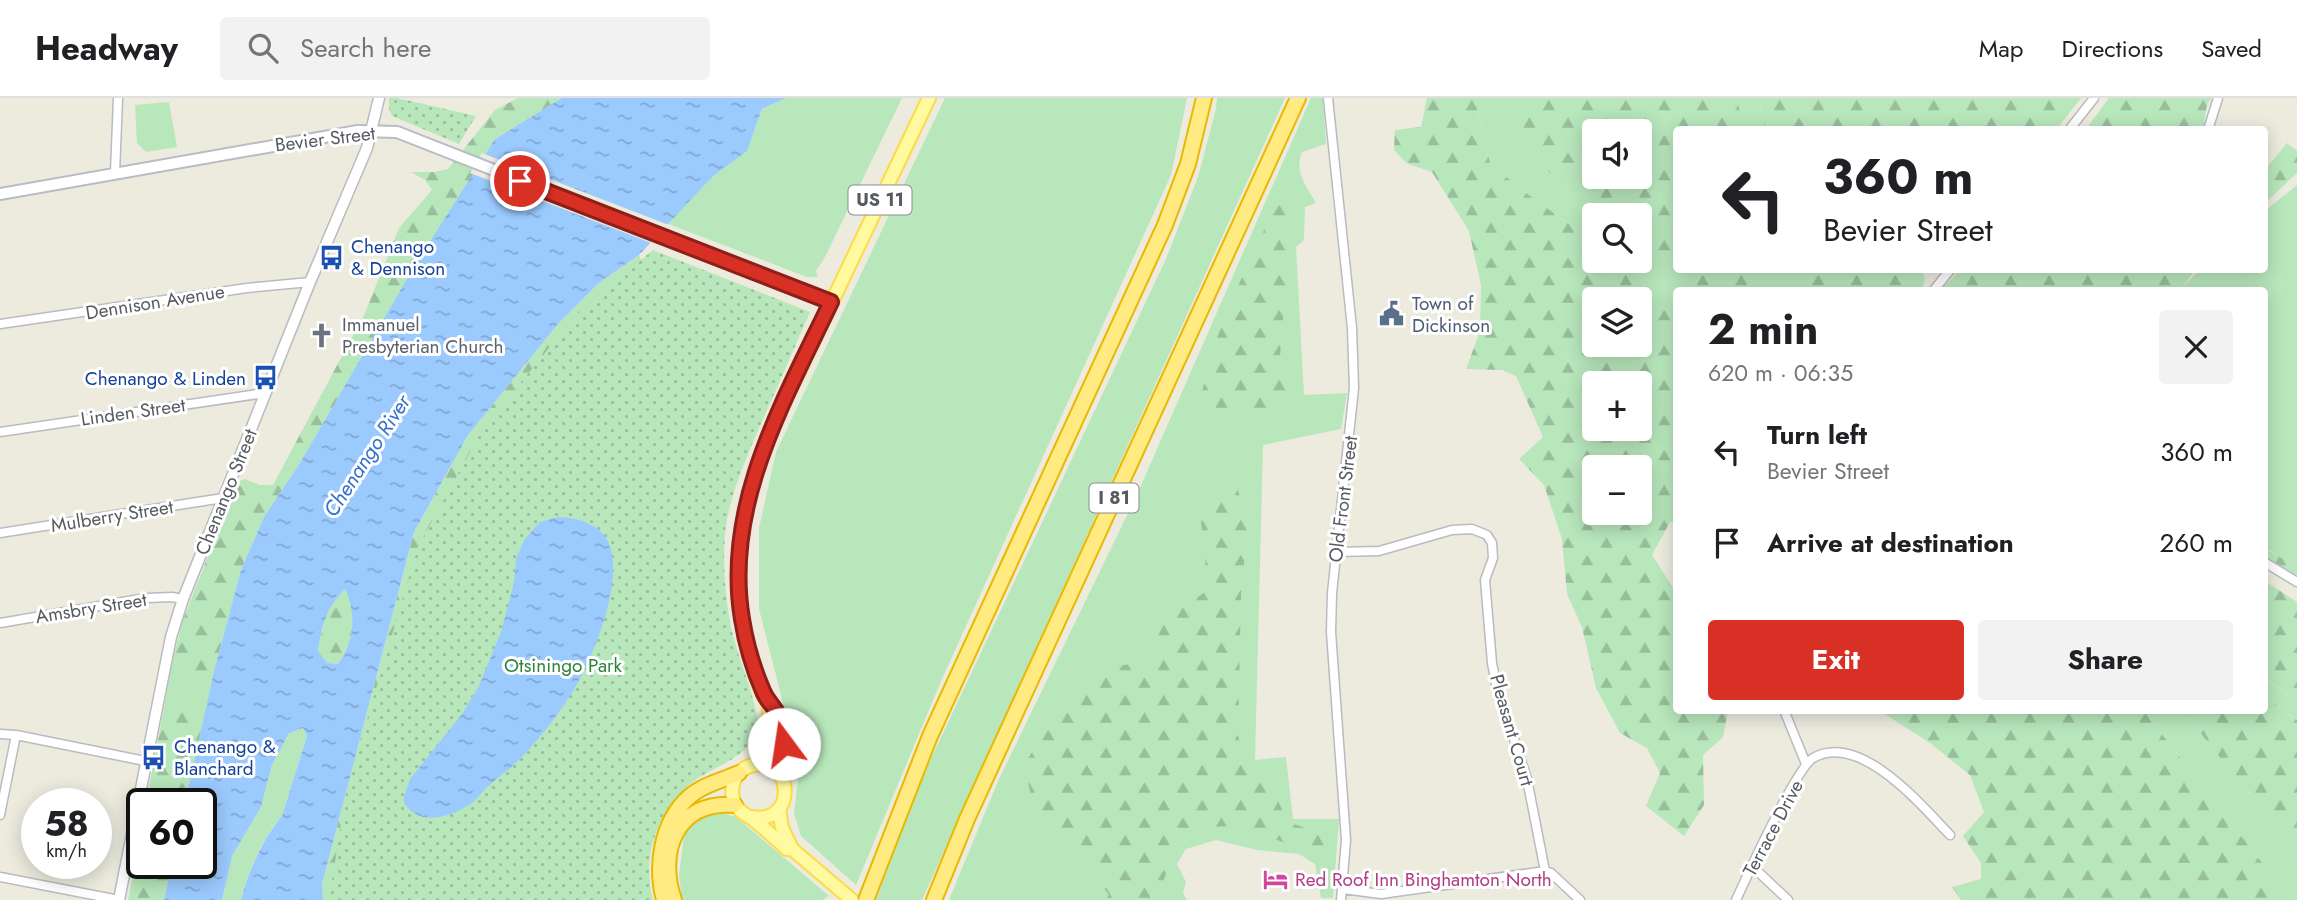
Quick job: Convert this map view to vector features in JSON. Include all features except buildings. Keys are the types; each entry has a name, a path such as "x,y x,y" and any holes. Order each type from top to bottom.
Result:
{"highway":[{"path":"866,900 930,736 1166,225 1188,164 1204,98"},
{"name":"I 81","path":"934,900 967,819 1298,98"},
{"path":"664,900 660,860 662,846 673,818 688,798 699,790 739,773"},
{"path":"674,900 669,878 670,853 676,833 688,817 703,807 735,805"},
{"path":"854,900 879,865"}],"main road":[{"name":"US 11","path":"755,765 764,754 771,725 769,704 749,654 742,619 738,559 743,518 753,477 769,435 929,98"},
{"name":"Bevier Street","path":"0,194 358,131 397,132 831,302"},
{"name":"US 11","path":"769,704 774,708 782,733 785,755 782,779 785,794 779,809 782,828 792,849 854,900"},
{"path":"735,805 732,787 739,773 755,765 770,767 782,779"},
{"name":"US 11","path":"735,805 787,849 792,849"},
{"path":"751,817 766,818 779,809"}],"street":[{"path":"115,173 118,98"},
{"name":"Chenango Street","path":"119,900 171,637 183,599 372,132 379,98"},
{"name":"Old Front Street","path":"1328,98 1352,328 1354,388 1336,552 1331,632 1346,828 1341,900"},
{"path":"2071,126 2094,98"},
{"path":"2209,126 2218,98"},
{"path":"1936,287 1948,273"},
{"name":"Dennison Avenue","path":"0,324 258,286 310,282"},
{"name":"Linden Street","path":"0,432 265,393"},
{"name":"Mulberry Street","path":"0,533 223,498"},
{"name":"Pleasant Court","path":"1336,552 1379,551 1452,530 1472,529 1486,535 1492,543 1493,558 1485,580 1492,663 1506,718 1527,779 1545,871"},
{"path":"2268,564 2297,582"},
{"name":"Amsbry Street","path":"0,623 146,598 183,599"},
{"path":"1786,714 1806,764"},
{"path":"0,734 145,761"},
{"path":"0,815 16,735"},
{"name":"Terrace Drive","path":"1736,900 1806,764 1821,755 1837,752 1871,764 1903,786 1950,835"},
{"path":"1752,866 1788,900"},
{"path":"1343,889 1371,897 1545,871 1552,873 1580,900"},
{"path":"0,877 119,900"}],"green space":[{"path":"389,98 476,116 459,144 392,116"},
{"path":"518,98 562,98 495,139 300,463 264,517 241,570 214,671 197,673 183,668 172,661 183,620 237,482 245,479 260,485 273,485 365,313 399,228 432,190 425,180 411,172 448,169 495,110"},
{"path":"786,98 902,98 816,271 818,277 807,277 666,223 712,176 747,151 762,109"},
{"path":"945,98 1187,98 1171,175 941,681 856,885 801,836 794,813 798,778 759,609 759,528 776,452"},
{"path":"1217,98 1285,98 922,900 876,900 921,780 1166,259 1198,177"},
{"path":"1311,98 1323,98 1326,144 1302,152 1299,166 1302,178 1316,203 1305,207 1304,240 1296,247 1304,395 1347,393 1341,429 1263,445 1255,760 1286,757 1293,819 1339,819 1333,898 1321,898 1315,864 1299,854 1257,850 1216,840 1186,849 1177,864 1186,882 1183,893 1187,900 949,900 999,779 1135,499"},
{"path":"1427,98 1475,98 1490,163 1519,188 1582,233 1582,273 1638,273 1673,299 1673,522 1670,522 1652,555 1673,587 1673,714 1727,714 1723,737 1703,755 1704,805 1684,836 1646,806 1660,773 1647,748 1620,733 1596,688 1582,627 1567,594 1562,539 1544,485 1519,459 1543,437 1516,376 1502,370 1466,369 1480,331 1481,285 1469,231 1432,172 1406,163 1394,150 1395,130 1421,127"},
{"path":"1475,98 1759,98 1764,126 1673,126 1673,273 1789,273 1791,287 1673,287 1673,299 1638,273 1652,273 1652,203 1582,203 1582,233 1519,188 1490,163"},
{"path":"1514,98 1737,98 1742,126 1673,126 1673,270 1652,250 1652,203 1593,203 1549,172 1521,125"},
{"path":"1759,98 2081,98 2059,126 1764,126"},
{"path":"2109,98 2211,98 2204,126 2088,126"},
{"path":"169,102 177,147 146,152 137,143 135,105"},
{"path":"2287,143 2297,151 2297,173 2268,200 2268,166"},
{"path":"2297,185 2297,569 2268,549 2268,287 2182,287 2197,273 2268,273 2268,209"},
{"path":"1289,195 1294,205 1286,229 1287,270 1280,356 1284,378 1294,404 1276,411 1214,413 1202,392 1215,343 1237,288 1280,196"},
{"name":"Otsiningo Park","path":"653,250 810,312 742,468 725,530 727,604 734,639 757,717 755,735 741,753 689,785 668,809 654,837 651,852 649,868 653,900 329,900 347,787 418,547 481,432 577,313"},
{"path":"639,255 650,280 353,900 323,900 322,884 414,532 468,435 557,325 600,282"},
{"path":"1678,273 1771,273 1773,287 1699,287"},
{"path":"1789,273 1922,273 1925,278 1923,287 1791,287"},
{"path":"1957,273 2193,273 2182,287 1944,287"},
{"path":"1218,484 1237,488 1248,518 1241,595 1238,736 1247,766 1272,788 1288,822 1323,834 1324,857 1239,826 1196,827 1173,856 1156,900 1105,900 1109,895 1075,849 1033,805 1024,764 1086,673 1149,660 1164,621 1208,590 1200,512"},
{"path":"2268,550 2297,567 2297,579 2268,561"},
{"path":"2268,583 2297,602 2297,702 2268,680"},
{"path":"346,588 353,617 348,647 338,664 327,663 318,652 323,625 329,609"},
{"path":"172,661 192,672 214,671 206,709 179,703 164,708"},
{"path":"2268,681 2297,702 2297,720 2268,699"},
{"path":"2268,699 2297,720 2297,854 2185,714 2268,714"},
{"path":"179,702 206,709 188,788 149,788 164,708"},
{"path":"1885,714 2146,714 2291,900 1961,900 1952,887 1981,879 1981,863 1963,836 1984,812 1970,775 1930,743"},
{"path":"2146,714 2186,714 2297,854 2297,900 2291,900"},
{"path":"303,728 307,736 282,816 268,834 257,856 241,900 222,900 232,856 261,807 272,765 289,733"},
{"path":"716,811 736,817 829,896 822,900 682,900 679,875 684,835 698,815"},
{"path":"132,879 169,879 164,900 128,900"}],"water":[{"name":"Chenango River","path":"562,98 786,98 762,109 747,151 713,176 639,255 600,282 557,325 468,435 414,532 322,884 323,900 241,900 257,856 282,816 307,736 303,728 289,733 272,765 261,807 232,856 222,900 164,900 169,879 217,879 217,788 188,788 214,671 241,570 264,517 300,463 417,262 495,139","holes":["345,589 351,608 352,628 348,647 338,664 327,663 318,651 323,625 333,603"]},
{"path":"558,517 579,520 598,529 609,544 613,565 612,589 606,615 576,687 537,740 474,801 444,816 434,818 416,814 403,800 410,779 462,714 479,686 501,632 514,583 516,559 524,540 540,522"}],"pier":[{"path":"482,153 669,225 654,244 470,173"}],"place":[{"name":"Chenango & Dennison","path":"331,257"},
{"name":"Town of Dickinson","path":"1392,314"},
{"name":"Immanuel Presbyterian Church","path":"322,335"},
{"name":"Chenango & Linden","path":"266,378"},
{"name":"Chenango & Blanchard","path":"154,757"},
{"name":"Red Roof Inn Binghamton North","path":"1275,879"}],"route":[{"path":"520,181 831,302 769,435 753,477 743,518 738,559 742,619 749,654 761,687 779,719 784,744"}]}
